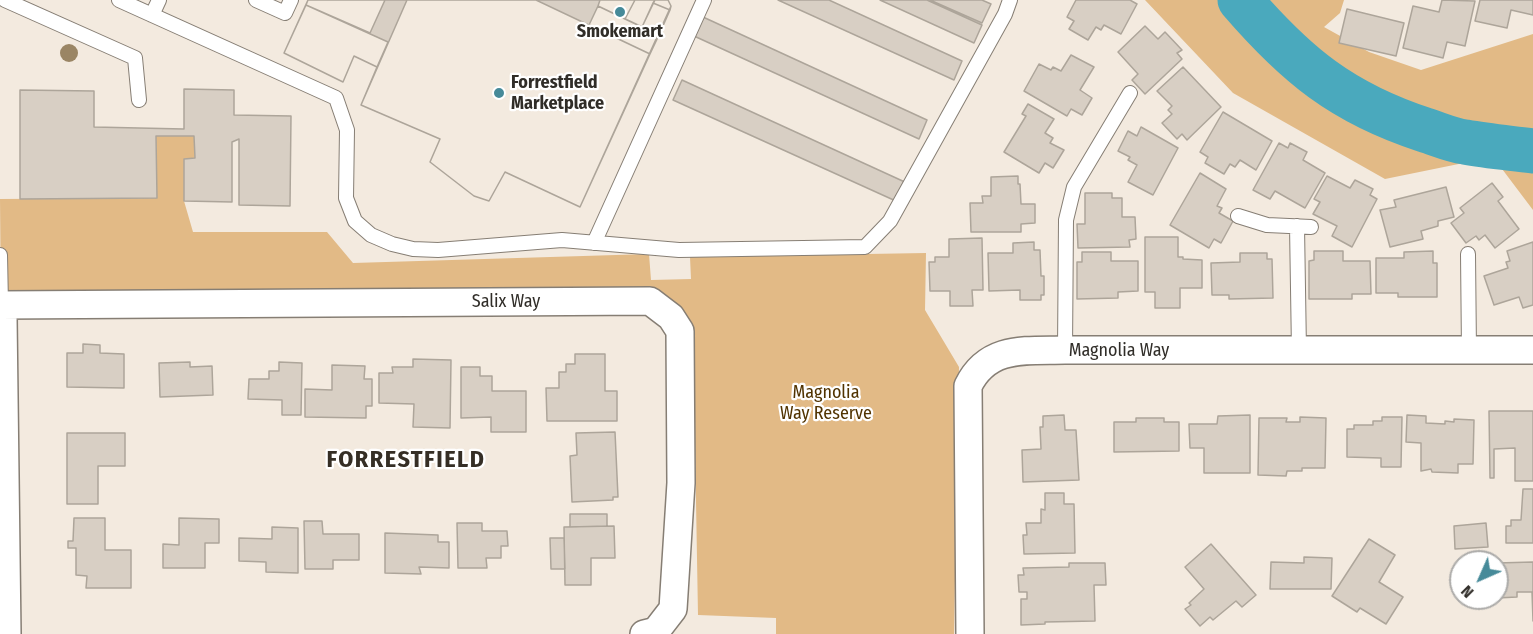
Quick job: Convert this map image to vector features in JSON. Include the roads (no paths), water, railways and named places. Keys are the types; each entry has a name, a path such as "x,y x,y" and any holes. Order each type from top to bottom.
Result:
{"street":[{"name":"Salix Way","path":"0,305 650,301 671,316 680,331 681,483 673,609 656,631 644,634"},
{"path":"0,305 3,329 7,634"},
{"name":"Magnolia Way","path":"970,634 968,386 985,363 997,356 1019,351 1065,350 1533,350"}],"lane":[{"path":"5,0 135,58 139,100"},
{"path":"119,0 336,98 347,130 346,198 355,221 370,235 393,244 413,249 438,250 561,240 679,250 865,247 890,221 1005,14 1010,0"},
{"path":"152,15 159,0"},
{"path":"256,0 285,13 291,0"},
{"path":"594,243 704,0"},
{"path":"1065,350 1066,220 1074,187 1130,93"},
{"path":"1238,216 1267,225 1311,226"},
{"path":"1297,226 1299,351"},
{"path":"1468,254 1469,351"},
{"path":"0,255 0,305"}],"waterway":[{"path":"1240,0 1301,63 1345,94 1369,107 1455,140 1533,151"}],"place":[{"name":"Smokemart","path":"620,12"},
{"name":"Forrestfield Marketplace","path":"499,93"}],"district":[{"name":"FORRESTFIELD","path":"406,460"}],"park label":[{"name":"Magnolia Way Reserve","path":"826,403"}]}
